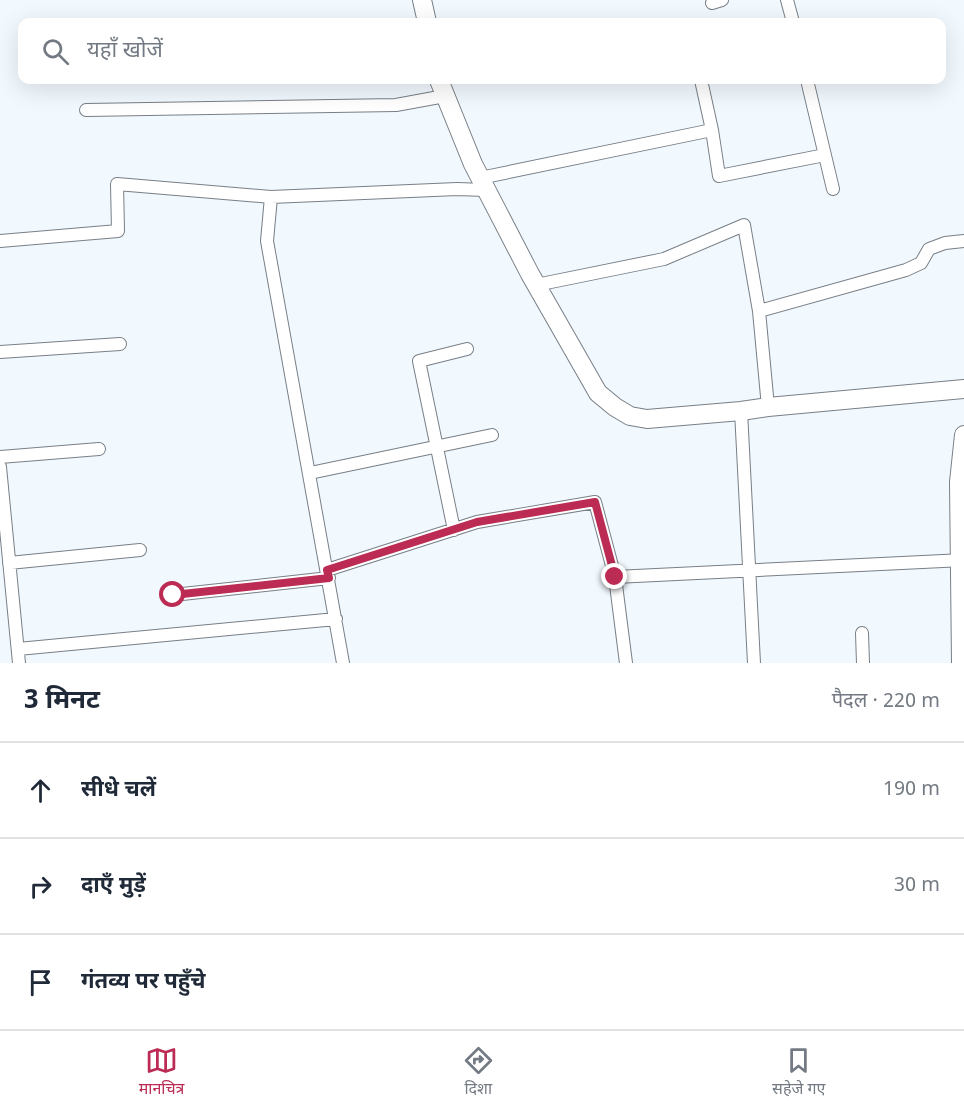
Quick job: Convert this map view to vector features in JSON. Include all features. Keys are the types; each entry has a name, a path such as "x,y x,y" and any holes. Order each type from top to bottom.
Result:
{"street":[{"path":"422,0 426,18"},
{"path":"787,0 792,18"},
{"path":"702,84 719,176 825,155"},
{"path":"808,84 833,189"},
{"path":"86,110 396,105 442,88 473,164 536,285 598,393 630,416 647,419 964,389"},
{"path":"0,241 118,231 117,184 271,197 457,189 712,130"},
{"path":"271,197 267,242 344,663"},
{"path":"536,285 664,259 744,225 759,310 768,407"},
{"path":"759,310 906,270 921,263 929,249 945,243 964,242"},
{"path":"0,352 120,344"},
{"path":"454,530 419,361 467,349"},
{"path":"741,411 754,663"},
{"path":"310,473 492,435"},
{"path":"961,663 962,560 959,482 964,435"},
{"path":"0,457 99,449"},
{"path":"0,467 20,663"},
{"path":"173,595 328,574 477,522 595,502 615,577 626,663"},
{"path":"9,563 140,550"},
{"path":"615,577 962,560"},
{"path":"18,649 336,619"},
{"path":"862,633 863,663"}],"route":[{"path":"173,595 329,578 327,570 477,522 595,502 615,577"}]}
